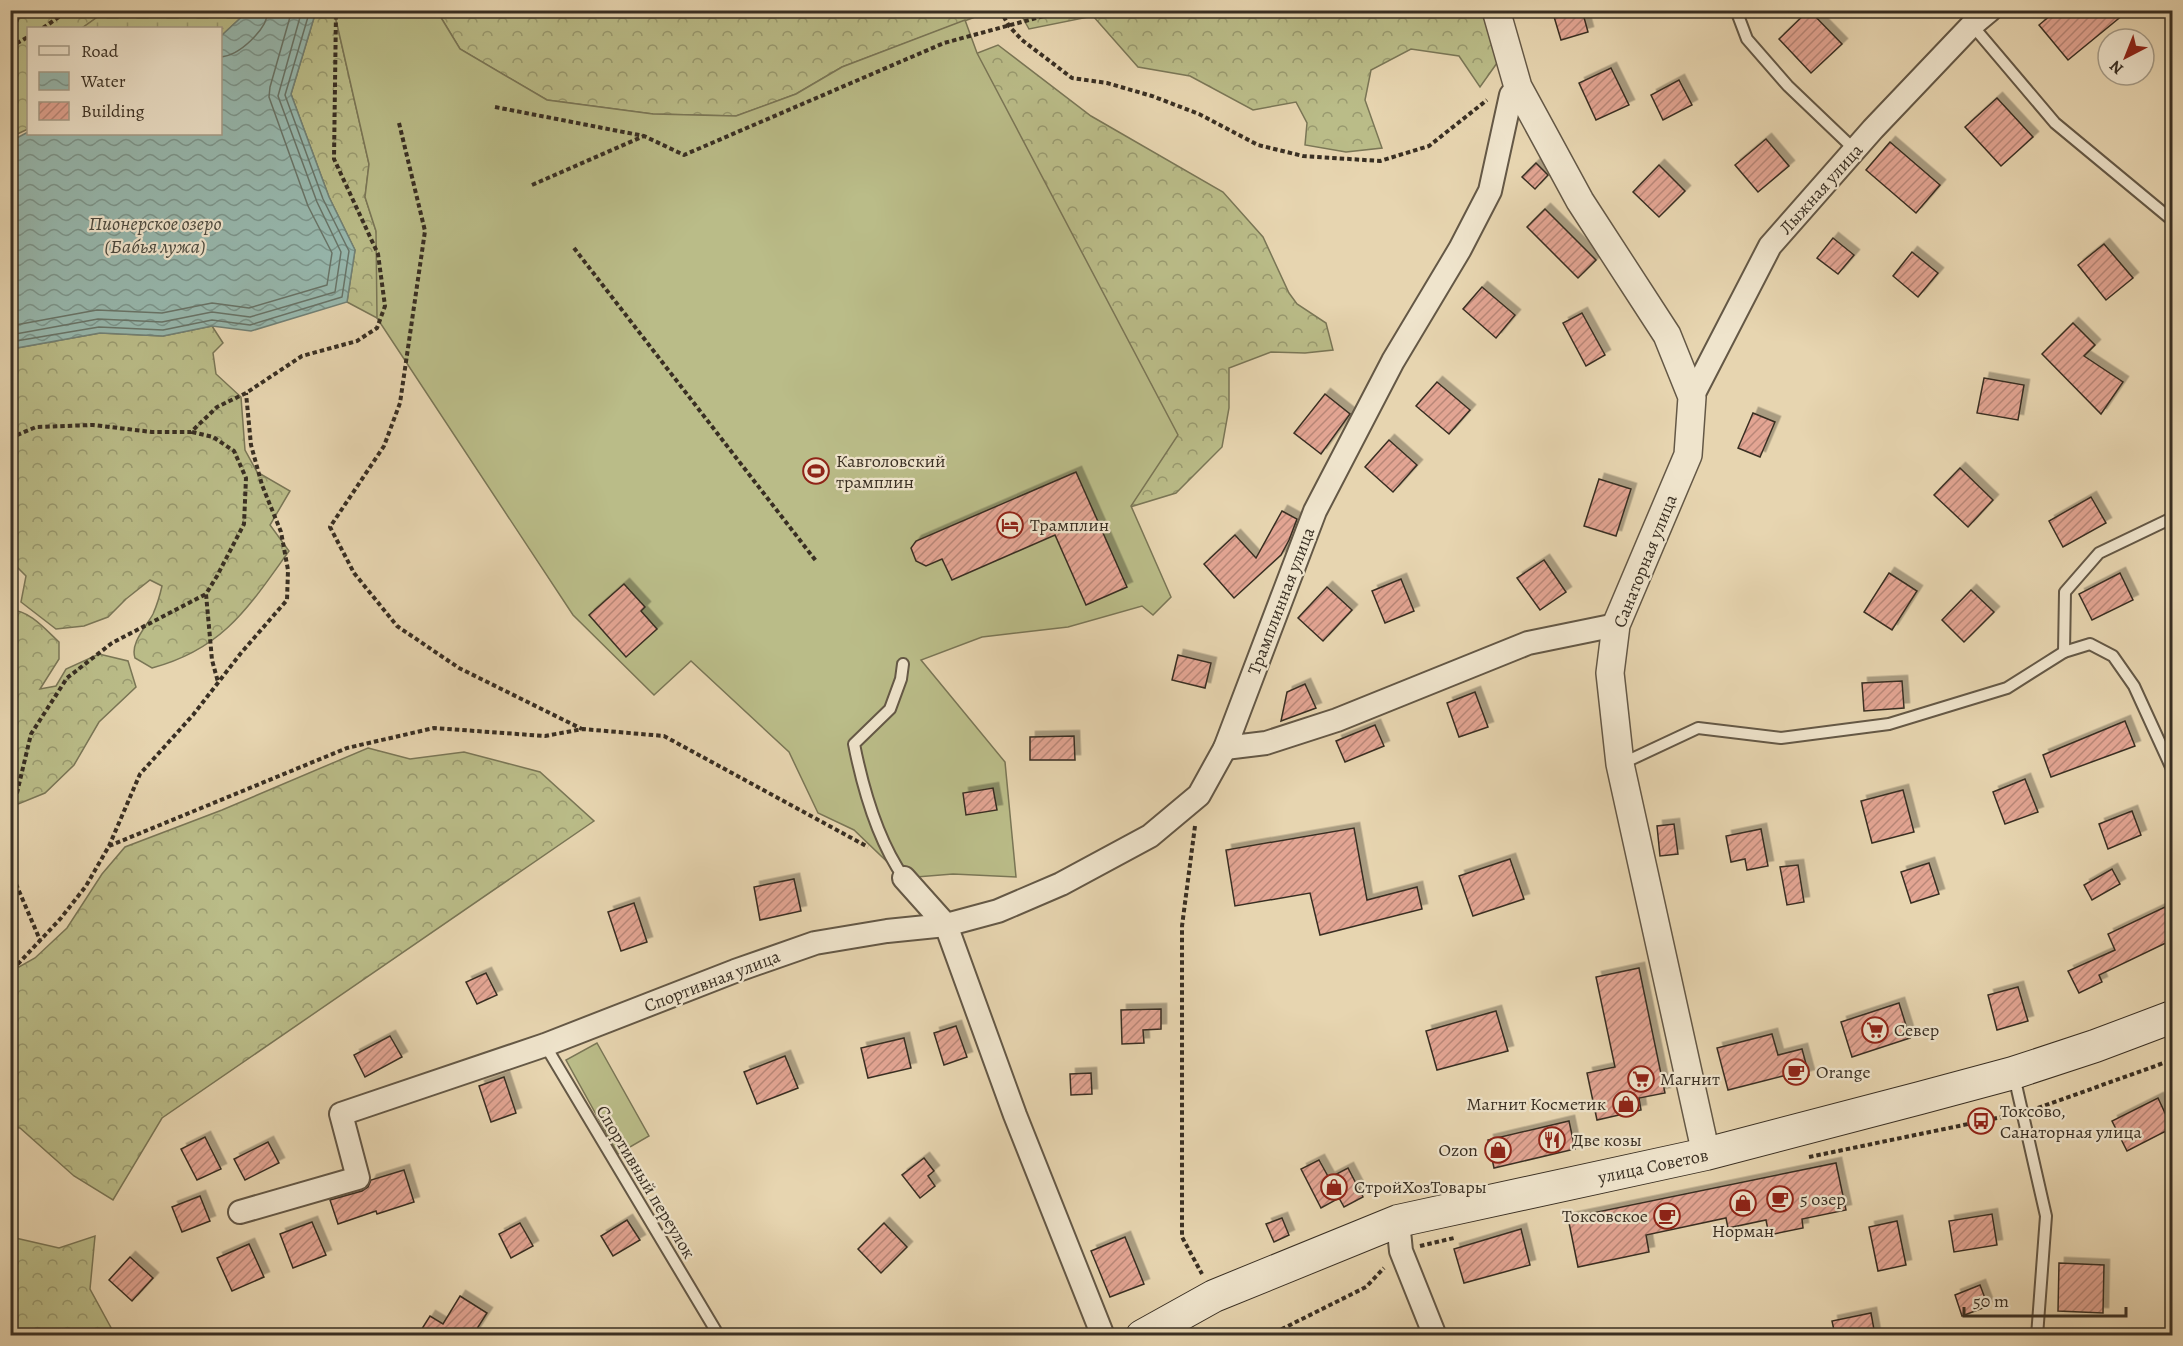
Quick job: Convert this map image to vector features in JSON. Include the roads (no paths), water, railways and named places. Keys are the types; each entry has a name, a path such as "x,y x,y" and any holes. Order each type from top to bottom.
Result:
{"main road":[{"name":"улица Советов","path":"1142,1335 1214,1296 1400,1236 2013,1073 2172,1017"}],"street":[{"name":"Санаторная улица","path":"1496,10 1514,91 1580,201 1667,335 1692,397 1688,455 1617,625 1610,673 1620,764 1706,1154"},
{"name":"Лыжная улица","path":"1692,397 1770,246 1873,129 1972,25 1990,10"},
{"name":"Трамплинная улица","path":"1225,748 1315,511 1393,362 1460,249 1490,190 1514,91"},
{"path":"1225,748 1266,743 1337,720 1528,643 1617,625"},
{"name":"Спортивная улица","path":"240,1212 358,1178 341,1114 545,1045 735,971 815,943 887,931 946,925 998,911 1061,884 1150,836 1199,795 1225,748"},
{"path":"904,878 946,925 1016,1115 1103,1335"},
{"path":"1400,1236 1435,1335"}],"lane":[{"path":"1736,10 1748,39 1754,47 1788,86 1855,151"},
{"path":"1972,25 2055,123 2172,220"},
{"path":"2064,652 2065,592 2099,553 2172,518"},
{"path":"1620,764 1698,728 1781,738 1889,724 2007,688 2064,652 2090,644 2113,656 2134,686 2172,769"},
{"path":"903,664 902,679 890,709 854,744 861,776 890,858 904,878"},
{"name":"Спортивный переулок","path":"545,1045 719,1335"},
{"path":"2013,1073 2046,1216 2037,1335"}],"water":[{"name":"Пионерское озеро (Бабья лужа)","path":"248,11 316,11 291,94 329,197 355,250 347,302 251,331 212,326 163,336 100,333 11,349 11,141 27,133 27,135 222,135 222,35"}],"place":[{"name":"Кавголовский трамплин","path":"816,471"},
{"name":"Трамплин","path":"1010,525"},
{"name":"Север","path":"1875,1030"},
{"name":"Orange","path":"1796,1072"},
{"name":"Магнит","path":"1641,1079"},
{"name":"Магнит Косметик","path":"1626,1104"},
{"name":"Токсово, Санаторная улица","path":"1981,1121"},
{"name":"Две козы","path":"1552,1140"},
{"name":"Ozon","path":"1498,1150"},
{"name":"СтройХозТовары","path":"1334,1187"},
{"name":"5 озер","path":"1780,1199"},
{"name":"Норман","path":"1743,1203"},
{"name":"Токсовское","path":"1667,1216"}]}
